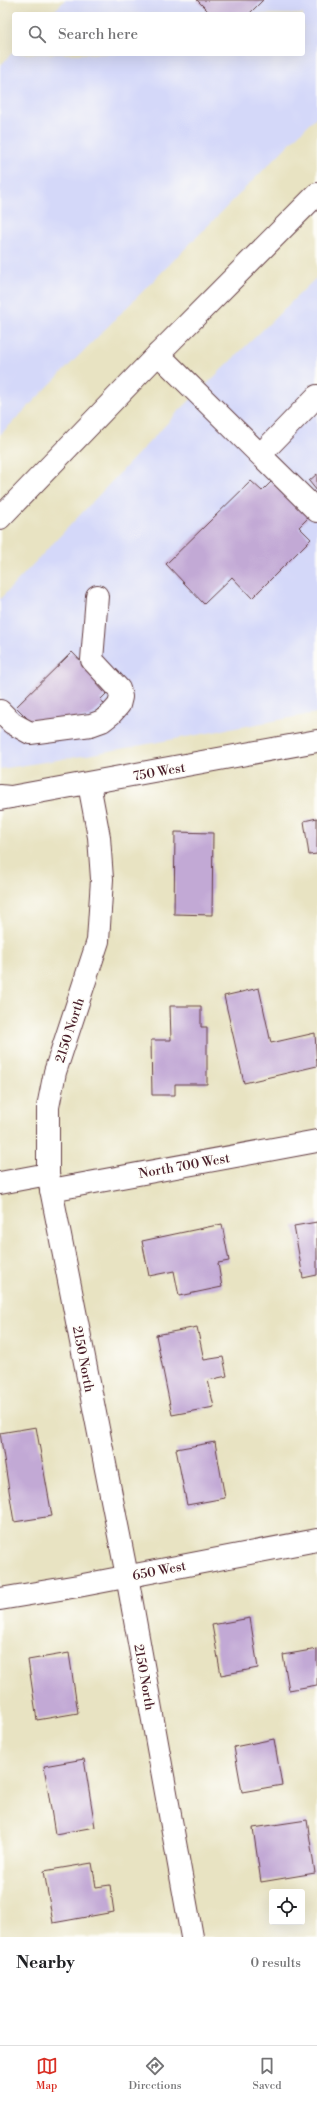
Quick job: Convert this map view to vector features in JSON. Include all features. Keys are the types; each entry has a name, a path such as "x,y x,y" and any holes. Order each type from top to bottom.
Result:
{"street":[{"path":"0,518 158,354 317,194"},
{"path":"158,354 317,511"},
{"path":"260,454 317,396"},
{"path":"0,711 21,730 38,733 91,725 111,714 119,705 121,697 119,689 92,660 97,596"},
{"name":"750 West","path":"3,797 89,784 317,741"},
{"name":"2150 North","path":"89,784 99,837 102,879 98,941 55,1072 48,1107 50,1182 127,1576 192,1937"},
{"name":"North 700 West","path":"0,1183 50,1182 317,1141"},
{"name":"650 West","path":"0,1599 70,1588 317,1540"}],"shaded area":[{"path":"65,0 317,0 317,116 0,435 0,66 12,53 12,56 305,56 305,12 53,12"},
{"path":"317,277 317,713 76,757 0,769 0,599 175,415"}],"building":[{"path":"197,0 263,0 251,12 209,12"},
{"path":"317,474 317,491 309,481"},
{"path":"274,479 310,516 299,527 311,539 252,598 232,577 204,604 166,564 251,481 262,491"},
{"path":"72,652 99,680 96,683 106,694 100,700 104,703 90,717 35,726 16,707"},
{"path":"317,818 317,854 309,855 304,821"},
{"path":"175,832 213,833 212,915 174,914"},
{"path":"259,988 271,1043 315,1033 317,1066 244,1083 224,996"},
{"path":"170,1006 201,1006 201,1027 207,1027 207,1084 175,1084 175,1095 152,1095 151,1040 171,1040"},
{"path":"317,1222 317,1275 303,1278 294,1226"},
{"path":"222,1224 229,1261 218,1263 222,1287 179,1296 174,1271 149,1276 142,1241"},
{"path":"197,1327 204,1360 223,1357 227,1376 208,1380 214,1407 172,1415 156,1335"},
{"path":"36,1427 52,1516 14,1522 0,1433"},
{"path":"215,1442 225,1498 187,1505 176,1449"},
{"path":"250,1618 258,1668 221,1675 212,1625"},
{"path":"317,1649 317,1685 289,1690 283,1655"},
{"path":"69,1653 78,1713 37,1720 28,1660"},
{"path":"274,1739 282,1785 242,1792 234,1747"},
{"path":"84,1759 95,1827 55,1834 44,1766"},
{"path":"307,1820 315,1873 261,1882 253,1828"},
{"path":"92,1863 96,1887 110,1885 114,1912 53,1923 44,1871"}]}
